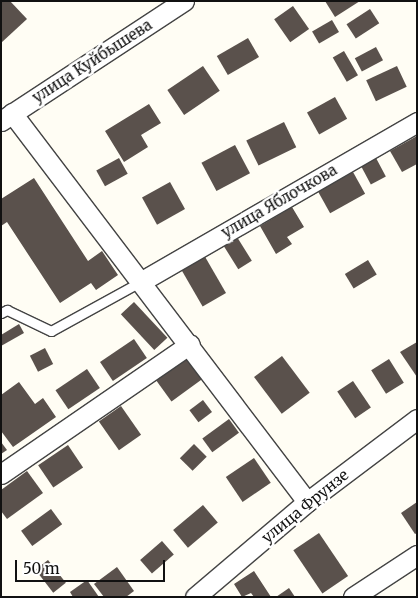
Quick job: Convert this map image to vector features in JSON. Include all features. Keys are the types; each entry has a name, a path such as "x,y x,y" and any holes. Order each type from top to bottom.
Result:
{"street":[{"name":"улица Куйбышева","path":"7,117 184,1"},
{"path":"7,117 142,281 307,502"},
{"name":"улица Яблочкова","path":"142,281 417,122"},
{"path":"1,474 190,344"},
{"name":"улица Фрунзе","path":"195,597 307,502 417,419"},
{"path":"353,597 417,555"}],"lane":[{"path":"1,313 7,310 51,331 142,281"}],"building":[{"path":"1,1 10,1 27,19 1,43"},
{"path":"325,1 360,1 335,17"},
{"path":"293,6 309,29 290,42 274,19"},
{"path":"370,9 379,23 356,39 347,24"},
{"path":"332,20 339,32 319,44 312,32"},
{"path":"248,38 259,57 228,75 217,56"},
{"path":"376,47 383,60 362,72 355,58"},
{"path":"344,51 358,75 347,82 333,58"},
{"path":"203,66 220,91 184,115 167,90"},
{"path":"397,66 407,87 376,101 366,80"},
{"path":"335,97 347,119 319,134 307,113"},
{"path":"149,104 161,123 141,135 148,147 124,162 105,131"},
{"path":"284,122 296,147 259,166 246,140"},
{"path":"417,136 417,164 402,172 390,151"},
{"path":"235,145 250,173 216,191 201,163"},
{"path":"119,158 128,174 105,186 96,171"},
{"path":"376,158 386,177 371,185 361,166"},
{"path":"353,172 365,194 330,213 318,191"},
{"path":"34,178 88,261 102,251 118,275 96,290 91,283 60,303 7,222 1,226 1,199"},
{"path":"170,182 185,209 157,225 142,198"},
{"path":"292,207 304,227 287,237 292,244 276,254 260,226"},
{"path":"237,237 252,261 238,269 223,245"},
{"path":"204,255 226,293 203,307 181,268"},
{"path":"368,260 377,275 354,288 345,274"},
{"path":"134,302 167,338 154,350 121,314"},
{"path":"19,324 24,333 1,346 1,335"},
{"path":"134,339 147,358 113,381 100,362"},
{"path":"417,342 417,377 400,352"},
{"path":"45,348 53,364 38,372 30,356"},
{"path":"186,355 203,378 171,401 154,378"},
{"path":"282,356 310,393 282,414 254,377"},
{"path":"389,359 404,383 386,394 371,370"},
{"path":"87,369 100,388 68,409 55,390"},
{"path":"353,381 371,408 355,418 337,392"},
{"path":"19,382 35,404 43,398 56,417 13,447 1,431 1,395"},
{"path":"203,400 212,412 198,422 189,410"},
{"path":"121,406 141,435 119,450 99,421"},
{"path":"229,419 239,433 212,452 202,438"},
{"path":"1,442 7,450 1,454"},
{"path":"194,444 207,457 193,471 180,458"},
{"path":"68,445 83,467 53,488 38,465"},
{"path":"254,458 271,483 243,502 226,477"},
{"path":"27,471 43,493 7,519 1,511 1,490"},
{"path":"417,502 417,533 415,534 401,513"},
{"path":"203,505 218,523 188,548 173,530"},
{"path":"51,509 62,524 32,546 21,531"},
{"path":"319,533 348,576 322,593 293,550"},
{"path":"162,541 174,555 152,574 140,560"},
{"path":"48,560 66,583 53,593 35,570"},
{"path":"117,567 134,591 126,597 104,597 94,584"},
{"path":"254,571 271,597 254,597 251,593 242,597 234,584"},
{"path":"87,580 99,597 73,597 70,592"},
{"path":"289,588 295,597 276,597"}]}
